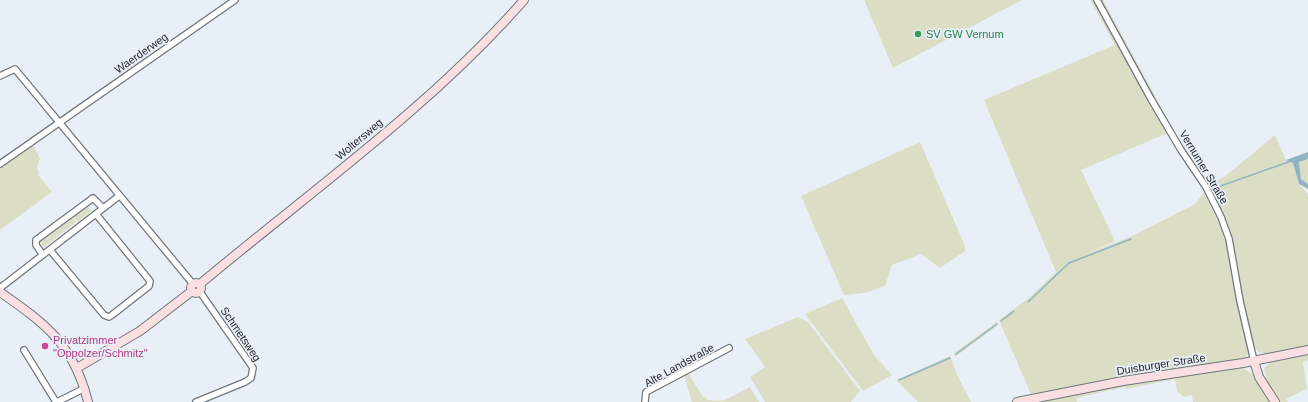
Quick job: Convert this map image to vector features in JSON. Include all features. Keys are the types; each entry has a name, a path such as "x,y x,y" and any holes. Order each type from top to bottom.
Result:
{"street":[{"name":"Waerderweg","path":"0,164 235,0"},
{"name":"Woltersweg","path":"77,368 140,331 196,288 437,88 496,32 524,0"},
{"name":"Vernumer Straße","path":"1097,0 1181,150 1206,187 1222,217 1229,239 1240,301 1254,361 1259,377 1275,402"},
{"path":"0,76 15,69 196,288"},
{"path":"0,288 119,196"},
{"path":"44,254 36,245 36,240 93,198 103,208"},
{"path":"50,250 104,315 109,317 112,316 149,286 150,281 96,214"},
{"name":"Schmetsweg","path":"196,288 253,368 251,378 245,382 196,402"},
{"path":"0,292 46,326 66,349 77,368 85,388 88,402"},
{"name":"Alte Landstraße","path":"645,402 646,392 728,348"},
{"path":"24,350 56,402 85,388"},
{"name":"Duisburger Straße","path":"1017,402 1123,381 1254,361 1308,350"}],"green space":[{"name":"SV GW Vernum","path":"864,0 1022,0 893,68"},
{"path":"1090,0 1095,0 1169,134 1163,135 1081,170 1115,241 1086,254 1132,236 1195,204 1204,192 1222,230 1228,249 1236,302 1249,343 1250,352 1245,357 1236,360 1034,395 1030,392 999,320 1029,298 1056,272 984,100 1115,45"},
{"path":"1100,0 1103,0 1176,135 1209,184 1207,184 1181,146"},
{"path":"1275,135 1286,160 1293,163 1299,184 1308,194 1308,347 1264,354 1258,352 1255,347 1232,242 1223,215 1210,189 1211,185 1228,174"},
{"path":"920,142 965,246 965,251 940,268 921,254 892,265 885,286 865,293 844,295 801,196"},
{"path":"33,144 40,159 37,167 39,173 38,175 52,192 0,230 0,168"},
{"path":"1308,159 1308,184 1301,179 1299,162"},
{"path":"86,204 91,211 78,222 72,215"},
{"path":"73,218 76,222 44,247 40,242"},
{"path":"842,298 874,355 892,375 863,391 805,314"},
{"path":"798,317 808,322 860,391 851,402 765,402 750,377 765,367 745,339"},
{"path":"997,322 998,325 955,357 954,353"},
{"path":"1308,354 1308,360 1303,362 1307,389 1286,399 1288,402 1279,402 1269,386 1264,368 1271,362"},
{"path":"950,356 958,377 971,402 918,402 896,380"},
{"path":"1242,367 1252,374 1273,402 1193,402 1192,395 1184,397 1177,391 1175,379 1126,389 1125,387 1076,398 1077,402 1028,402 1170,376"},
{"path":"688,373 703,397 705,396 707,400 723,401 750,387 759,402 692,402 684,375"}],"water":[{"path":"1308,152 1308,159 1299,162 1301,179 1308,184 1308,189 1299,184 1293,163 1286,160"}],"waterway":[{"path":"1215,188 1291,161"},
{"path":"1028,302 1069,263 1131,239"},
{"path":"1001,321 1014,311"},
{"path":"956,354 997,324"},
{"path":"899,380 950,358"}],"place":[{"name":"SV GW Vernum","path":"918,34"},
{"name":"Privatzimmer \"Oppolzer/Schmitz\"","path":"45,346"}]}
